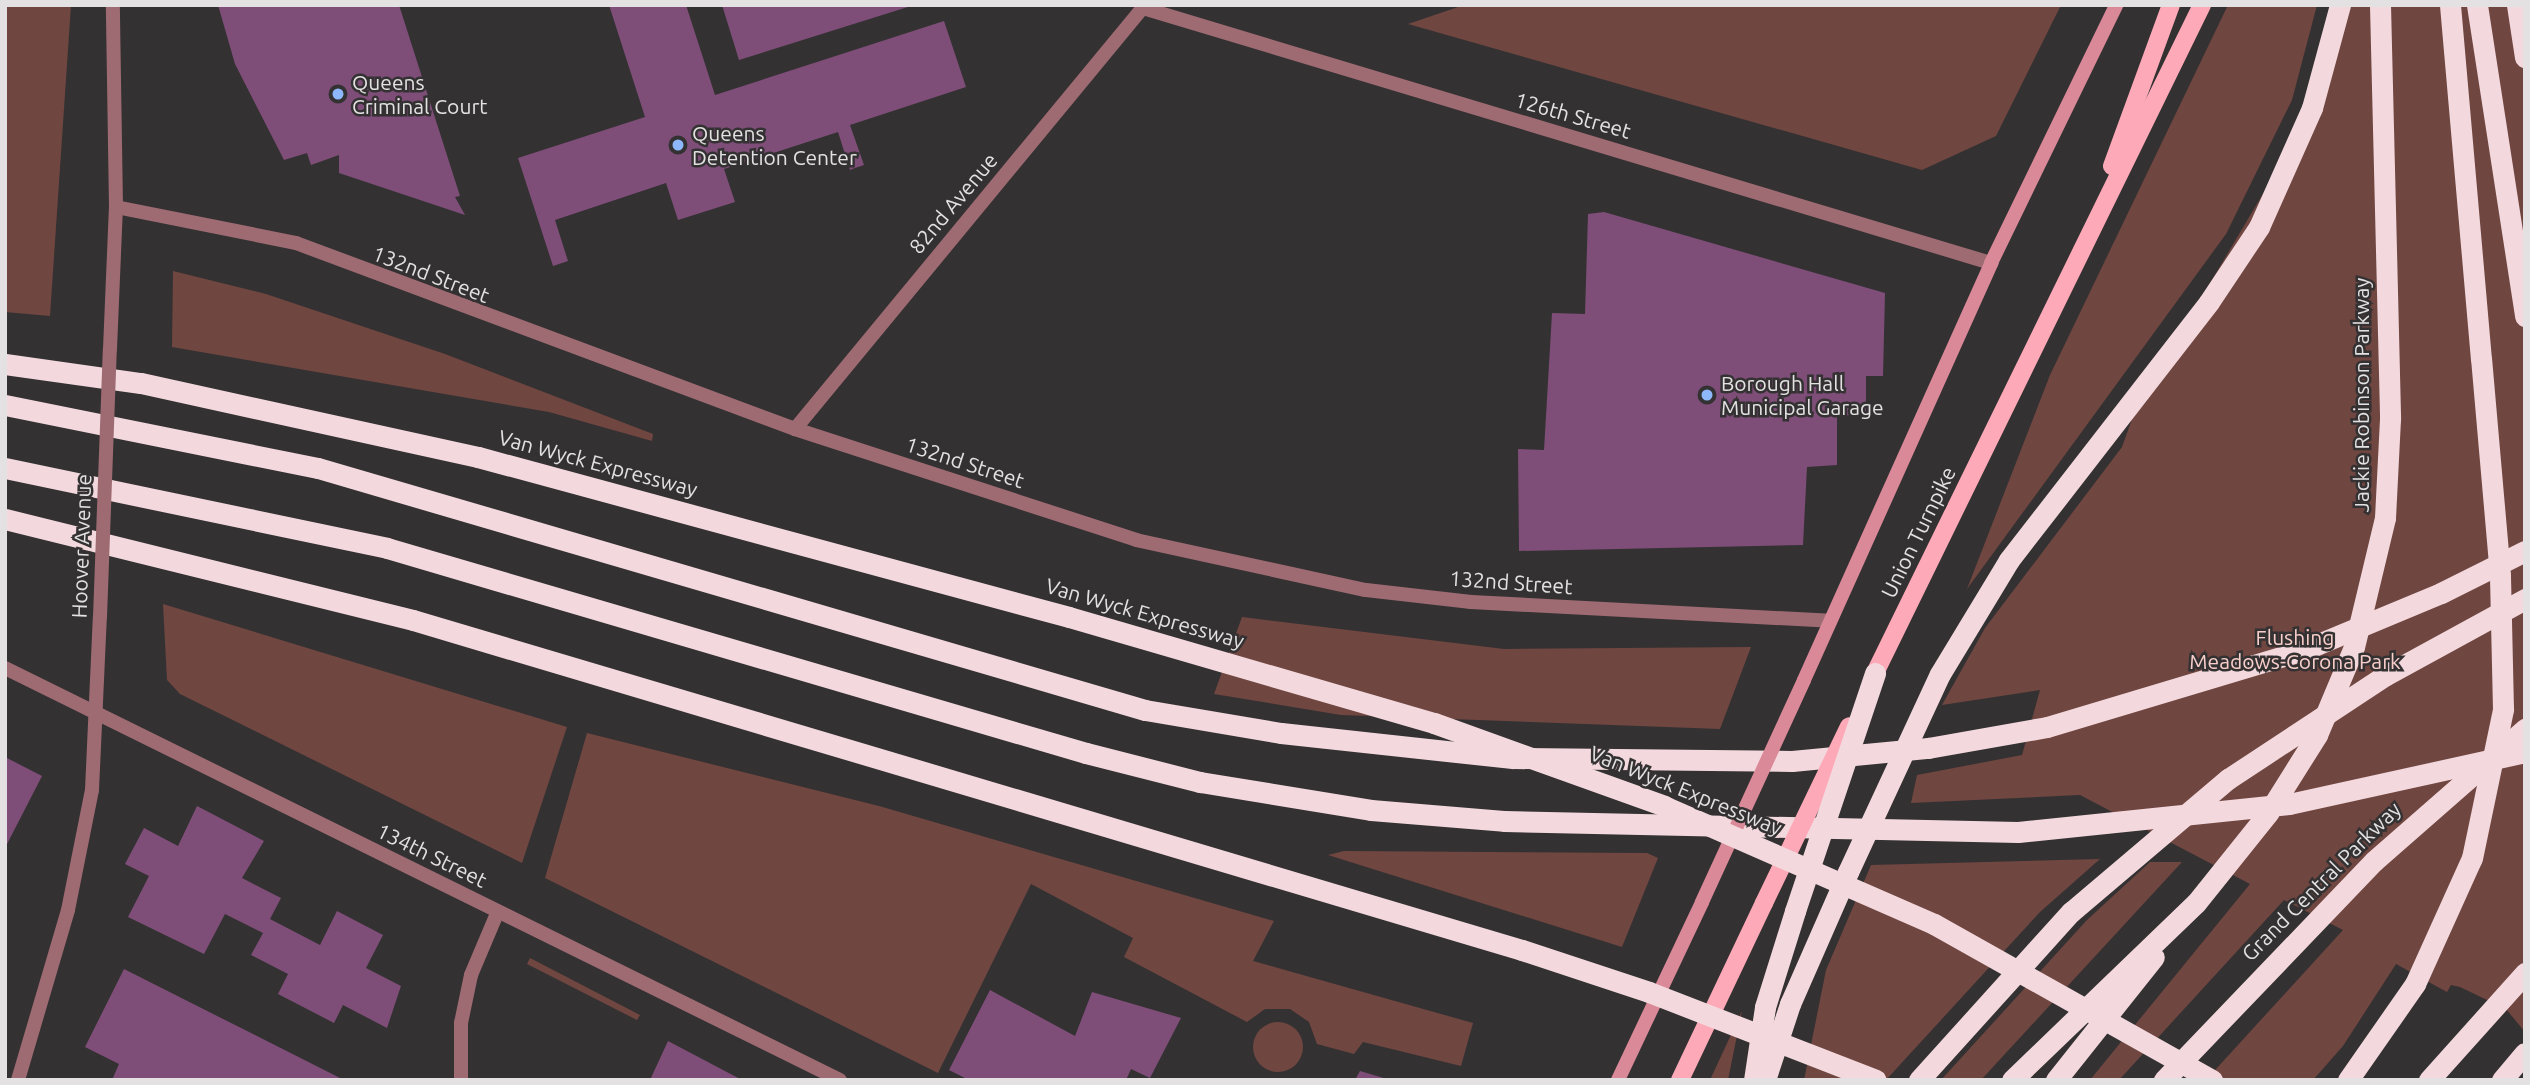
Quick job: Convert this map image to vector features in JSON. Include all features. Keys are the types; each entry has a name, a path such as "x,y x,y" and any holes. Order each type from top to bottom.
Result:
{"highway":[{"path":"1765,1080 1790,1004 1940,674 2009,560 2209,302 2259,227 2312,108 2340,5"},
{"name":"Jackie Robinson Parkway","path":"2196,903 2268,813 2317,735 2361,626 2385,518 2390,419 2380,5"},
{"path":"2348,1080 2415,984 2472,858 2503,709 2502,599 2449,5"},
{"path":"2477,5 2525,316"},
{"path":"2517,5 2525,58"},
{"name":"Van Wyck Expressway","path":"5,364 241,403 478,457 1069,617 1434,723 1664,806 1934,925 2212,1080"},
{"path":"5,405 318,468 1145,710 1308,736 1513,758 1656,763 1839,759 2047,727 2304,650 2441,593 2525,551"},
{"path":"5,468 387,548 1086,753 1200,782 1371,810 1504,821 2018,832 2255,809 2383,786 2525,752"},
{"path":"5,519 413,620 1522,950 1662,997 1876,1080"},
{"path":"1919,1080 2071,912 2228,779 2386,676 2525,599"},
{"path":"1754,1080 1765,1007 1875,673"},
{"name":"Grand Central Parkway","path":"2164,1080 2374,861 2525,729"},
{"path":"2012,1080 2196,903"},
{"path":"2056,1080 2196,903"},
{"path":"2429,1080 2525,973"},
{"path":"2502,1080 2525,1053"}],"main road":[{"name":"Union Turnpike","path":"1618,1080 1804,680 1990,263 2116,5"},
{"path":"2096,218 2137,87 2171,5"},
{"name":"Union Turnpike","path":"1680,1080 1875,673 2202,5"}],"street":[{"name":"Hoover Avenue","path":"18,1080 68,910 93,790 116,207 113,5"},
{"name":"126th Street","path":"1144,7 1990,263"},
{"name":"82nd Avenue","path":"795,429 1144,7"},
{"name":"132nd Street","path":"116,207 296,243 795,429 1136,540 1366,590 1471,602 1830,621"},
{"name":"134th Street","path":"5,668 840,1080"},
{"path":"461,1080 461,1023 471,975 498,911"}],"green space":[{"path":"5,5 71,5 50,316 5,312"},
{"path":"1464,5 2061,5 1996,136 1922,170 1408,24"},
{"path":"2228,5 2317,5 2292,100 2226,234 1967,589 2050,375"},
{"name":"Flushing Meadows-Corona Park","path":"2345,5 2525,5 2525,1032 2506,1009 2460,987 2451,985 2447,992 2396,964 2343,1046 2313,1080 2206,1080 2343,930 2284,900 2119,1080 2090,1080 2250,884 2080,795 1911,803 1917,775 2022,755 2040,690 1942,705 1985,628 2122,447 2136,408 2299,133"},
{"path":"173,271 266,294 445,354 653,434 652,441 549,412 172,347"},
{"path":"163,604 567,727 522,863 180,694 167,680"},
{"path":"1242,617 1504,649 1751,647 1720,729 1341,715 1214,694"},
{"path":"587,733 879,806 1274,921 1253,961 1473,1023 1461,1066 1363,1042 1354,1054 1317,1044 1309,1022 1290,1009 1265,1009 1247,1022 1124,957 1133,938 1031,884 938,1073 545,878"},
{"path":"1344,851 1647,853 1658,858 1622,947 1328,855"},
{"path":"2100,859 2040,912 1886,1080 1804,1080 1826,970 1871,865"},
{"path":"2150,862 2182,862 1981,1080 1941,1080 2087,920"},
{"path":"530,958 640,1015 637,1020 527,964"},
{"path":"1742,1011 1728,1080 1710,1080"},
{"path":"1278,1022 1296,1029 1303,1047 1296,1065 1278,1072 1260,1065 1253,1047 1260,1029"}],"building":[{"name":"Queens Criminal Court","path":"218,5 399,5 460,196 455,197 465,215 339,173 339,155 311,165 307,153 284,160 235,64"},
{"name":"Queens Detention Center","path":"609,5 686,5 715,95 944,21 966,87 850,125 864,165 850,170 838,132 724,169 735,202 678,220 666,183 555,220 568,261 553,266 518,158 645,117"},
{"path":"722,5 911,5 911,6 739,60"},
{"name":"Borough Hall Municipal Garage","path":"1604,212 1885,293 1883,376 1866,376 1866,414 1837,416 1837,465 1807,467 1803,545 1519,551 1518,449 1544,450 1552,313 1585,314 1588,214"},
{"path":"5,757 42,776 5,848"},
{"path":"197,806 264,841 242,878 281,898 270,919 320,945 337,911 383,935 366,968 401,986 387,1028 343,1005 334,1023 278,994 288,974 251,955 263,933 225,914 204,954 128,917 149,876 125,864 144,828 178,846"},
{"path":"124,969 344,1080 112,1080 119,1064 85,1047"},
{"path":"990,990 1075,1036 1092,992 1181,1018 1150,1078 1131,1069 1126,1080 969,1080 949,1070"},
{"path":"668,1041 742,1080 650,1080"},
{"path":"1360,1071 1387,1079 1387,1080 1355,1080"}],"place":[{"name":"Queens Criminal Court","path":"338,94"},
{"name":"Queens Detention Center","path":"678,145"},
{"name":"Borough Hall Municipal Garage","path":"1707,395"}]}
